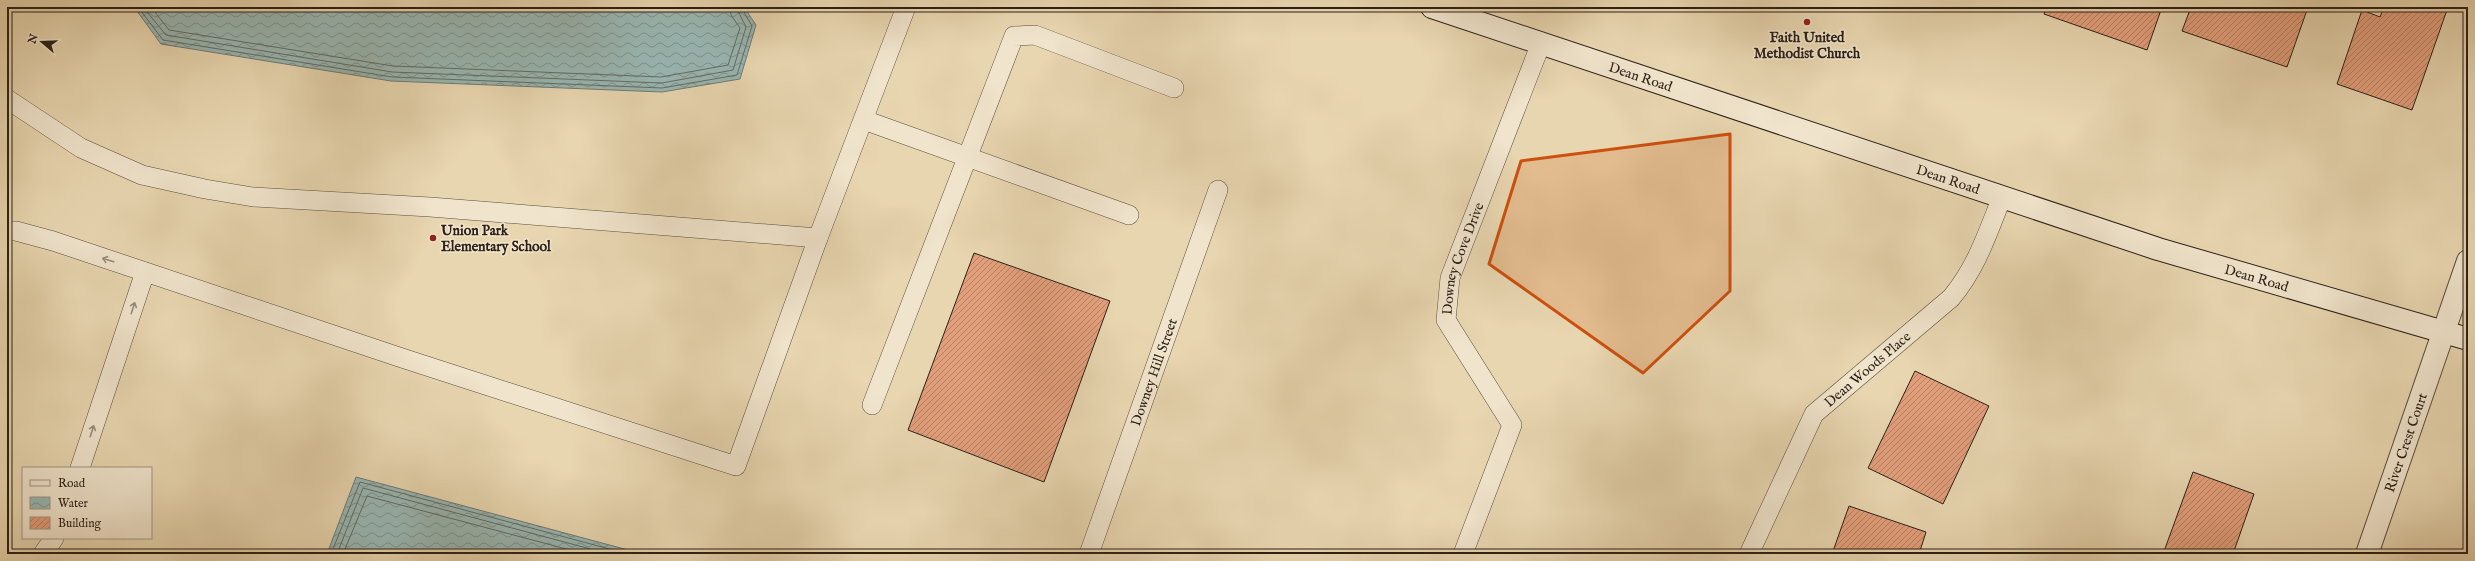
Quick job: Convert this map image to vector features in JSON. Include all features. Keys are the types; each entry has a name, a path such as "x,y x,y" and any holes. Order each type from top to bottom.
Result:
{"main road":[{"name":"Dean Road","path":"1432,7 2211,265 2468,339"},
{"name":"River Crest Court","path":"2367,554 2468,261"}],"lane":[{"path":"7,231 16,231 53,241 402,358 736,466 818,238 906,7"},
{"path":"872,406 1014,36 1035,35 1174,88"},
{"name":"Downey Cove Drive","path":"1464,554 1512,425 1446,320 1450,278 1541,43"},
{"path":"7,99 81,148 142,175 205,189 253,197 430,207 818,238"},
{"path":"864,120 1130,215"},
{"name":"Downey Hill Street","path":"1089,554 1218,190"},
{"name":"Dean Woods Place","path":"1749,554 1814,414 1951,298 1967,278 1976,262 2002,197"},
{"path":"80,467 145,272"},
{"path":"43,554 53,539"}],"highlighted area":[{"path":"1730,134 1730,291 1643,373 1489,264 1521,161"}],"water":[{"path":"134,7 744,7 756,25 740,79 662,92 391,81 161,44"},
{"path":"356,477 643,554 327,554"}],"building":[{"path":"2046,7 2162,7 2147,50 2044,14"},
{"path":"2191,7 2299,7 2307,10 2287,67 2182,31"},
{"path":"2384,7 2448,7 2412,110 2337,84 2362,10 2380,17"},
{"path":"974,253 1110,301 1044,482 908,430"},
{"path":"1915,371 1989,406 1943,504 1868,468"},
{"path":"2193,472 2254,494 2233,554 2163,554"},
{"path":"1849,506 1926,532 1919,554 1832,554"}],"place":[{"name":"Faith United Methodist Church","path":"1807,22"},
{"name":"Union Park Elementary School","path":"433,238"}]}
